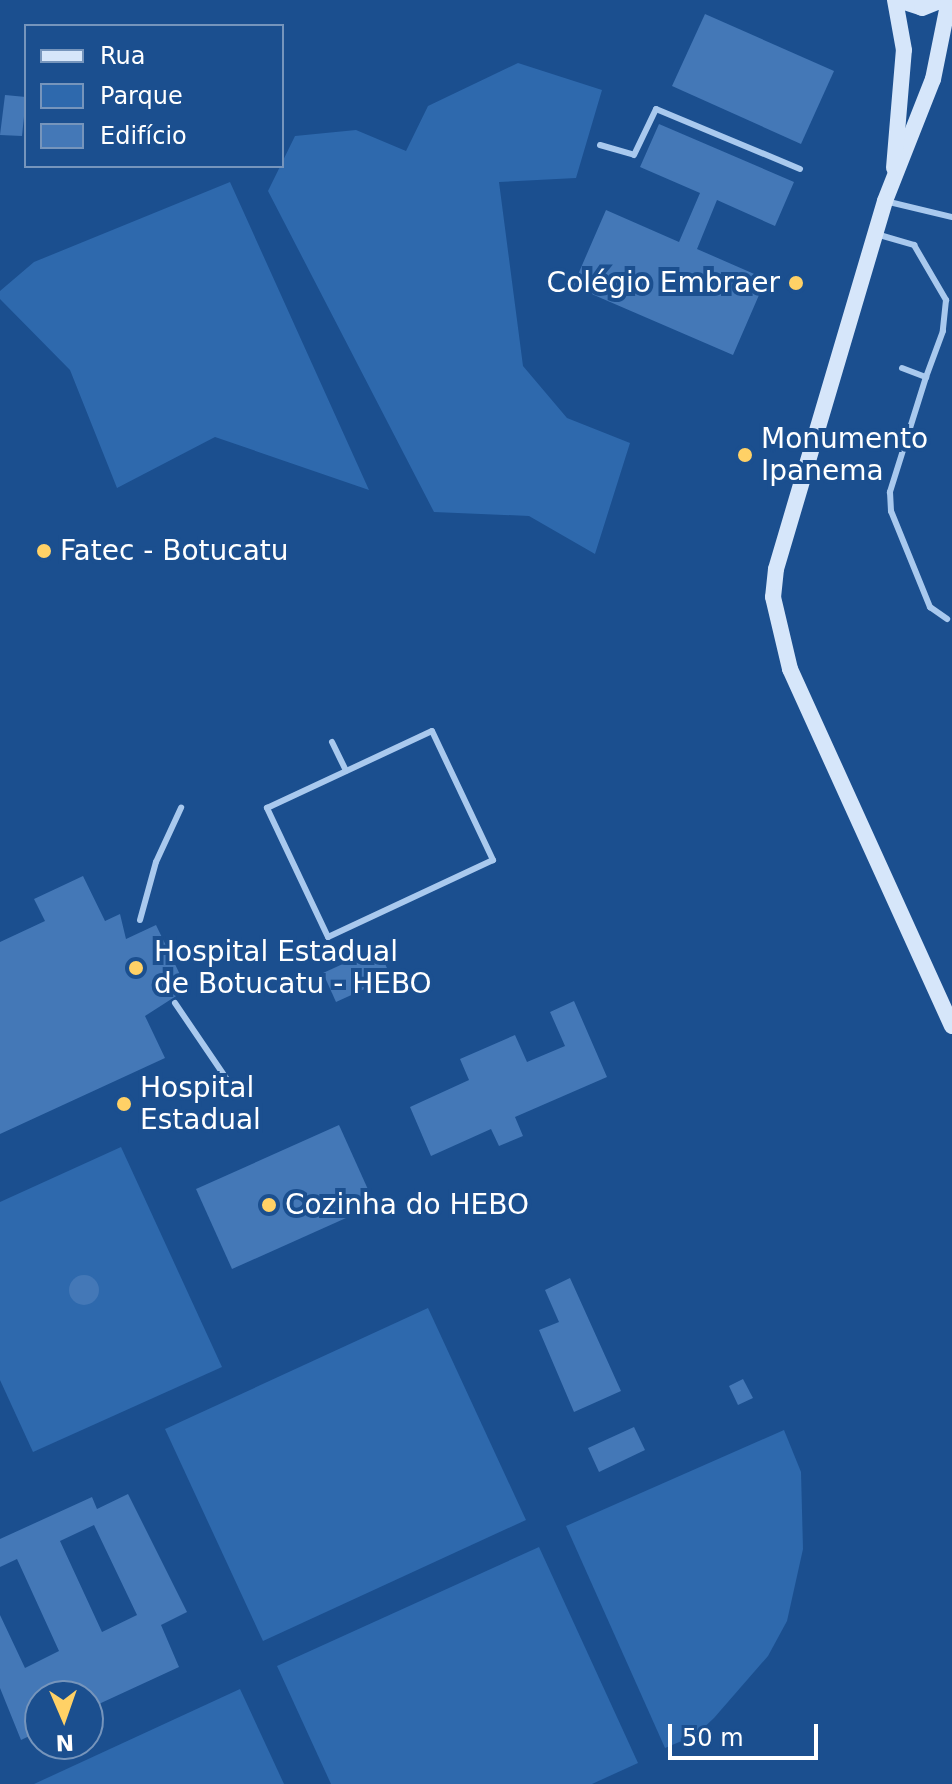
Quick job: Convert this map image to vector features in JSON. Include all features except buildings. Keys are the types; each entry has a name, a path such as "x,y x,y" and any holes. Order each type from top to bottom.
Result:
{"main road":[{"path":"893,177 904,50 896,0 922,8 942,0"},
{"path":"949,0 933,79 885,201 776,569 773,597 790,669 952,1026"}],"lane":[{"path":"600,145 634,155 656,109 800,169"},
{"path":"885,201 952,217"},
{"path":"876,234 914,245 946,300 943,331 926,377 889,504 930,607 947,619"},
{"path":"902,368 926,377"},
{"path":"432,731 493,860 328,937 267,808 346,771 432,731"},
{"path":"332,742 346,771"},
{"path":"140,920 181,808"},
{"path":"175,1003 226,1078"}],"green space":[{"path":"518,63 602,90 576,178 499,182 523,366 567,418 630,443 595,554 529,516 434,512 268,191 279,168 284,168 284,158 295,136 356,130 406,151 428,106"},
{"path":"230,182 369,490 215,437 117,488 70,370 0,299 0,291 34,262"},
{"path":"121,1147 222,1367 33,1452 0,1380 0,1202"},
{"path":"428,1308 526,1520 263,1641 165,1429"},
{"path":"784,1430 801,1472 803,1549 787,1621 768,1656 714,1718 696,1735 665,1748 566,1526"},
{"path":"539,1547 638,1763 592,1784 331,1784 277,1666"},
{"path":"240,1689 284,1784 34,1784 86,1760 104,1760 104,1752"}],"place":[{"name":"Colégio Embraer","path":"796,283"},
{"name":"Monumento Ipanema","path":"745,455"},
{"name":"Fatec - Botucatu","path":"44,551"},
{"name":"Hospital Estadual de Botucatu - HEBO","path":"136,968"},
{"name":"Hospital Estadual","path":"124,1104"},
{"name":"Cozinha do HEBO","path":"269,1205"}]}
